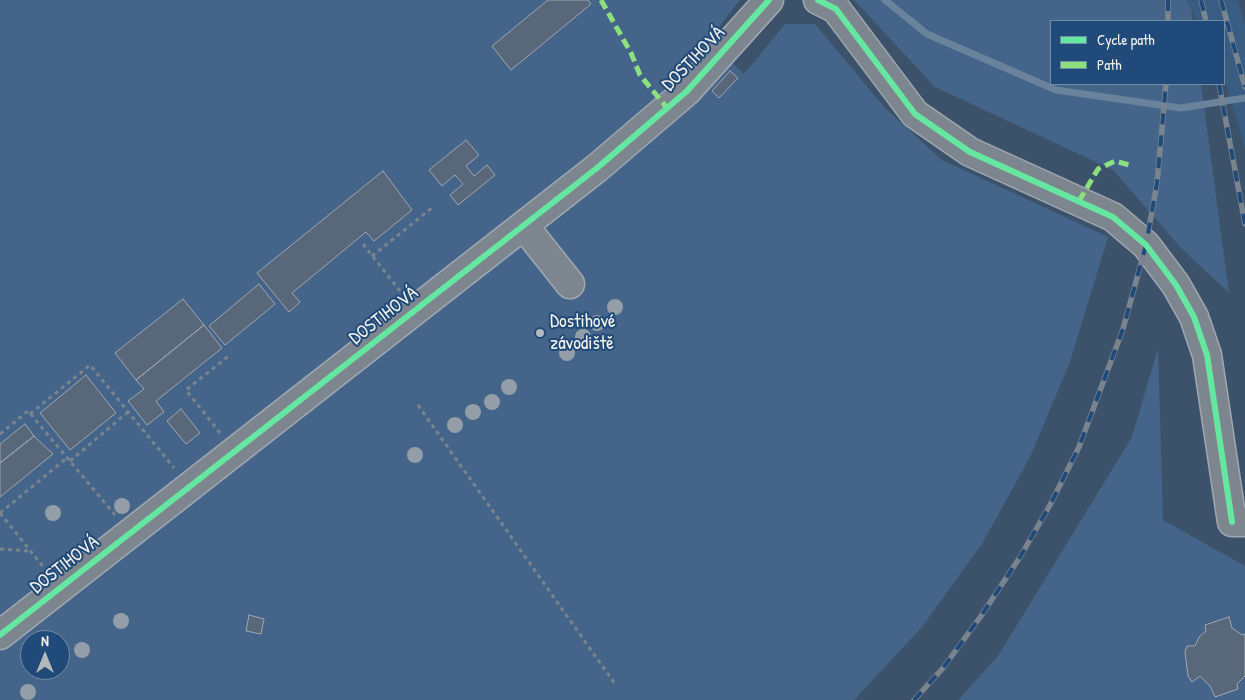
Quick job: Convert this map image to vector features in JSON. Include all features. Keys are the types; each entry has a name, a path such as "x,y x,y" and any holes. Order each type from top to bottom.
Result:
{"street":[{"name":"DOSTIHOVÁ","path":"0,635 597,168 687,91 769,0"},
{"path":"818,0 836,9 915,114 970,152 1114,217 1146,245 1176,285 1194,317 1207,355 1239,522"},
{"path":"524,226 570,284"}],"path":[{"path":"372,256 433,207"},
{"path":"363,244 402,292"},
{"path":"221,434 186,390 230,355"},
{"path":"30,414 90,365 175,469"},
{"path":"418,405 616,684"},
{"path":"0,434 28,411 116,516"},
{"path":"46,571 0,513 128,412"},
{"path":"0,549 30,551"}],"shaded area":[{"name":"Dostihové závodiště","path":"0,0 740,0 708,41 744,74 785,24 815,24 885,108 942,160 1108,237 1070,362 1030,457 982,544 922,627 854,700 0,700"},
{"path":"854,0 1187,0 1193,20 1050,20 1050,85 1201,85 1229,293 1180,247 1113,170 935,87"},
{"path":"1187,0 1238,0 1245,24 1245,149 1225,80 1225,20 1197,20"},
{"path":"1158,348 1163,520 1245,566 1245,700 958,700 998,656 1132,437"}],"building":[{"path":"548,0 588,0 591,4 511,70 492,46"},
{"path":"730,71 738,78 719,98 712,91"},
{"path":"466,140 479,155 466,166 474,176 487,165 495,175 458,205 450,195 463,184 455,175 442,186 429,170"},
{"path":"383,171 412,210 374,241 366,232 292,293 300,302 289,312 257,273"},
{"path":"259,284 275,304 225,345 209,326"},
{"path":"183,299 204,325 136,380 115,353"},
{"path":"204,325 222,348 156,401 164,412 147,425 128,401 144,389 136,380"},
{"path":"86,375 116,413 70,450 40,413"},
{"path":"181,409 200,433 186,444 167,421"},
{"path":"25,424 34,436 0,463 0,444"},
{"path":"34,436 53,454 0,497 0,463"},
{"path":"249,615 264,619 261,634 246,631"},
{"path":"1229,617 1232,628 1242,635 1245,634 1245,676 1237,684 1238,689 1215,697 1210,686 1200,676 1192,682 1188,676 1185,652 1187,646 1195,646 1199,637 1206,631 1205,625"}],"waterway":[{"path":"885,0 927,34 1056,90 1181,108 1245,98"}],"railway":[{"path":"1168,0 1168,20"},
{"path":"1201,0 1206,20"},
{"path":"1221,0 1245,87"},
{"path":"914,700 943,668 981,616 1020,557 1050,505 1079,447 1123,329 1146,245 1157,183 1166,85"},
{"path":"1219,85 1245,224"}],"marked path":[{"path":"601,0 631,53 640,75 667,108"},
{"path":"1079,201 1098,169 1115,161 1133,166"}],"cycle path":[{"path":"0,635 597,168 687,91 769,0"},
{"path":"818,0 836,9 915,114 970,152 1113,217 1146,245 1176,285 1194,317 1207,355 1232,522"}],"place":[{"name":"Dostihové závodiště","path":"540,333"}]}
